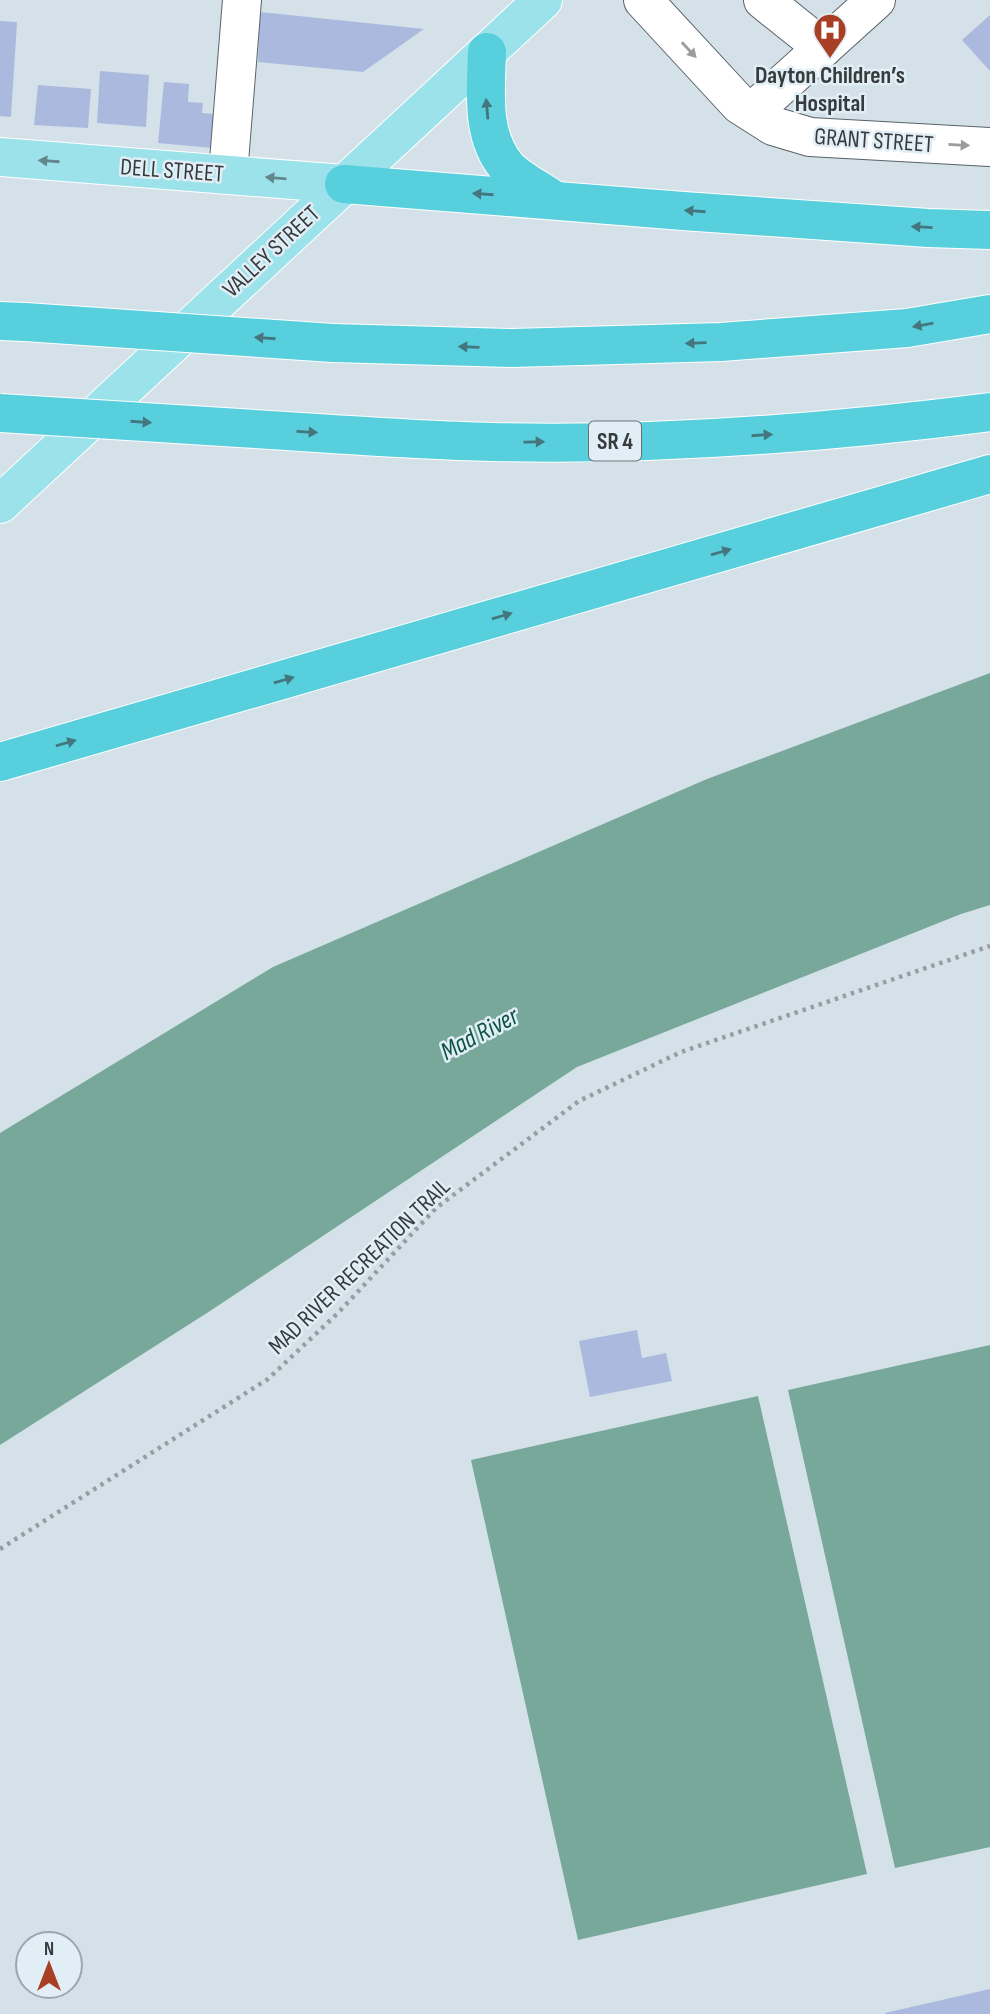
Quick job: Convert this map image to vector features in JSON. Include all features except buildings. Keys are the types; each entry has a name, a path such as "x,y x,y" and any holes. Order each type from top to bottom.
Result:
{"highway":[{"path":"487,52 486,102 490,137 508,167 551,198"},
{"path":"344,184 551,198 696,212 990,230"},
{"path":"13,321 333,343 512,348 721,342 907,328 990,314"},
{"name":"SR 4","path":"0,413 494,442 687,440 876,427 990,412"},
{"path":"0,762 990,474"}],"main road":[{"name":"VALLEY STREET","path":"0,504 543,0"},
{"name":"DELL STREET","path":"0,158 344,184"}],"street":[{"path":"228,174 242,0"},
{"name":"GRANT STREET","path":"643,0 740,105 773,126 810,137 990,146"},
{"path":"763,0 823,48"},
{"path":"752,112 876,0"}],"path":[{"name":"MAD RIVER RECREATION TRAIL","path":"0,1549 268,1379 338,1313 436,1208 579,1101 681,1052 990,946"}],"water":[{"name":"Mad River","path":"990,673 990,905 961,914 577,1067 210,1311 0,1445 0,1133 273,967 707,779"},
{"path":"990,1345 990,1847 895,1868 788,1390"},
{"path":"758,1396 867,1874 578,1940 471,1460"}],"place":[{"name":"Dayton Children’s Hospital","path":"830,60"}]}
